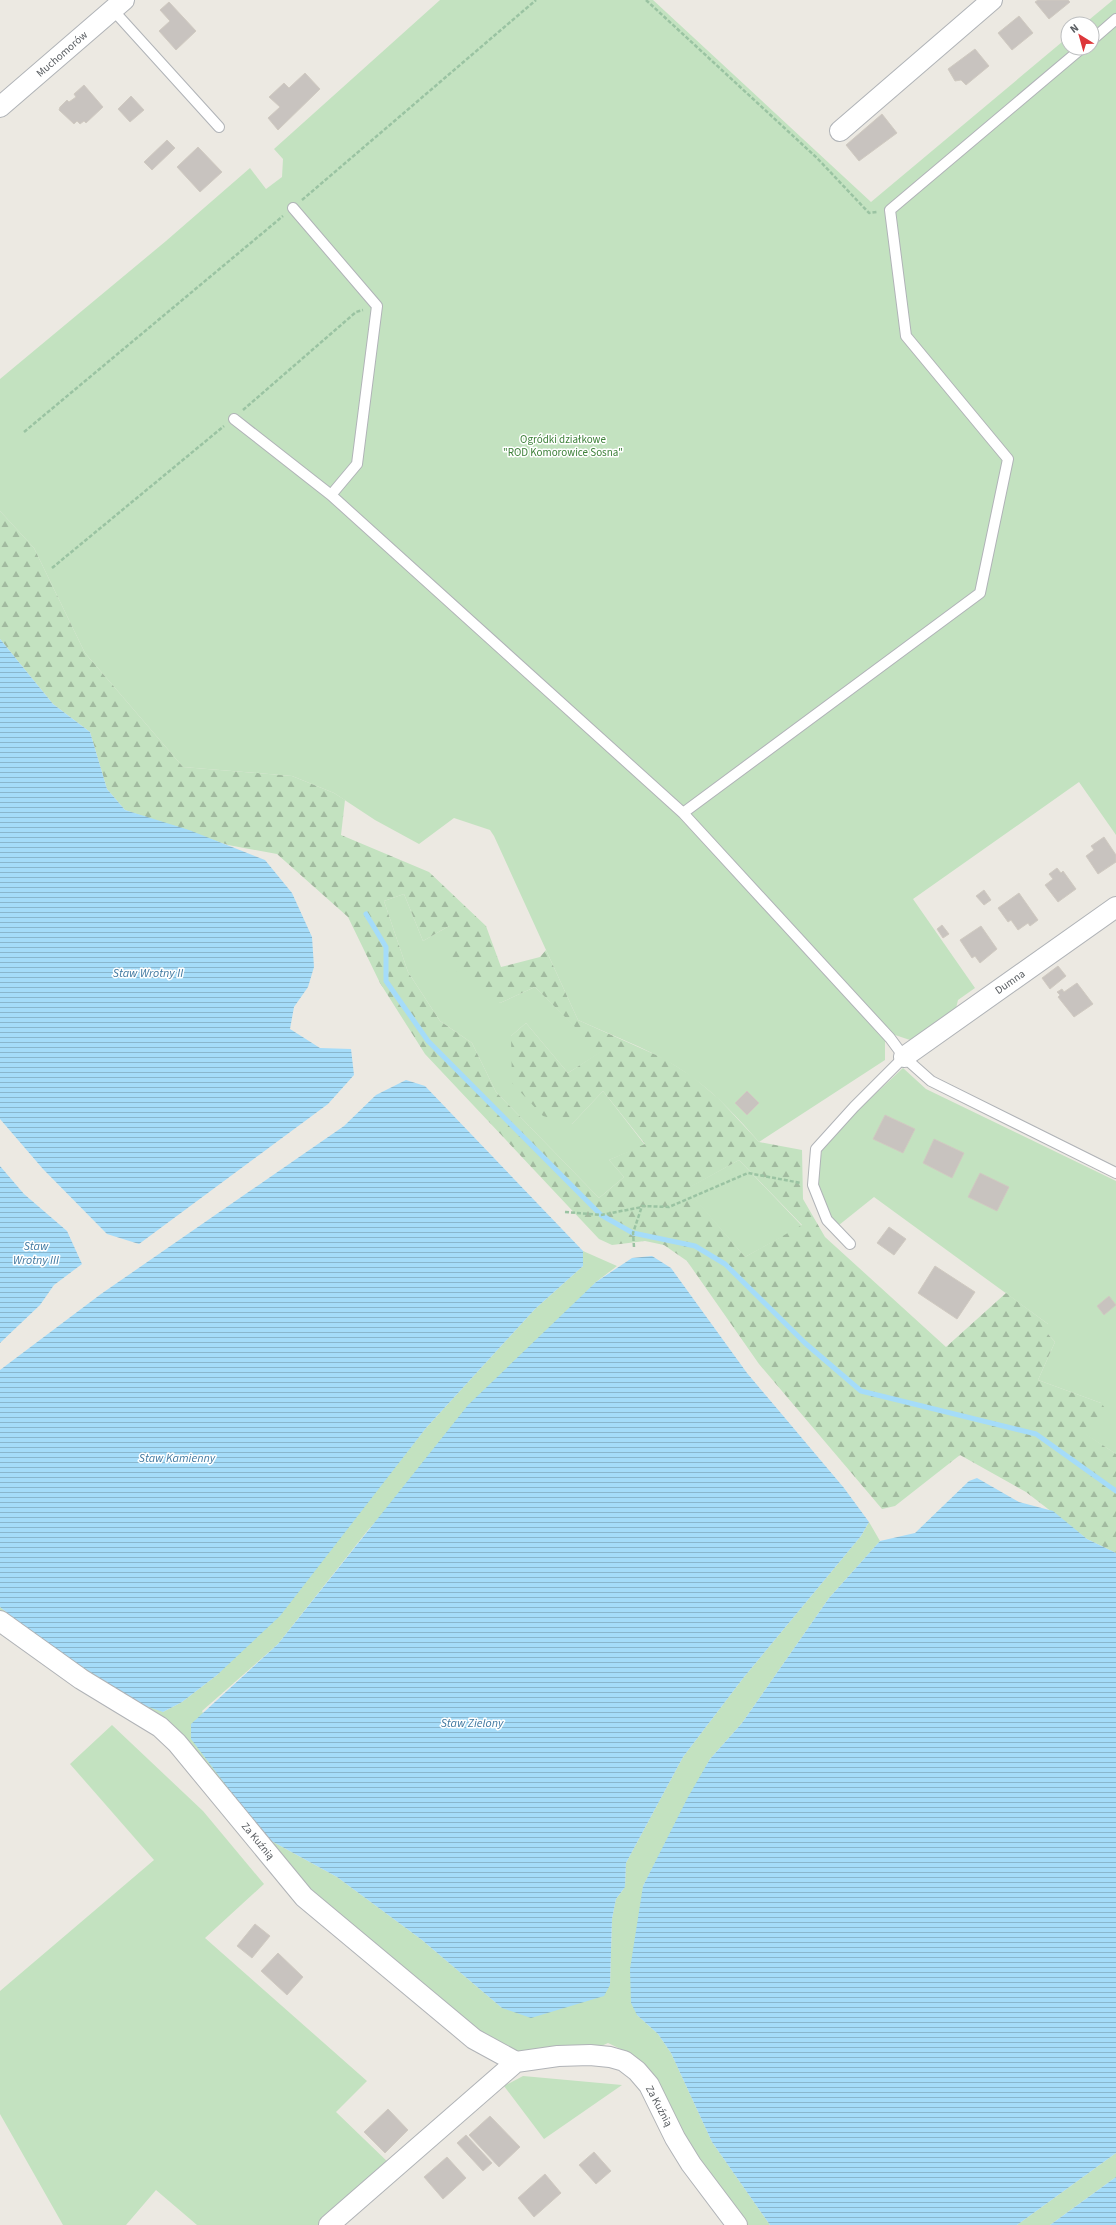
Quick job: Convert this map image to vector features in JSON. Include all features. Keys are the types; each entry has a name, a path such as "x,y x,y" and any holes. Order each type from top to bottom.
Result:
{"street":[{"path":"840,131 992,0"},
{"name":"Muchomorów","path":"0,108 118,5"},
{"name":"Dumna","path":"904,1057 1116,907"},
{"name":"Za Kuźnią","path":"0,1621 81,1679 160,1727 177,1743 304,1897 474,2039 516,2062 558,2056 590,2055 610,2057 624,2061 637,2071 649,2085 675,2138 691,2164 737,2225"},
{"path":"329,2225 516,2062"}],"lane":[{"path":"118,5 219,127"},
{"path":"1100,33 1116,19"},
{"path":"683,812 980,593 1008,459 906,336 890,210 1054,74 1073,56"},
{"path":"293,208 377,306 357,464 330,495"},
{"path":"234,418 330,495 683,812 890,1038 904,1057 931,1082 1116,1173"},
{"path":"850,1244 827,1220 813,1185 816,1149 854,1106 904,1057"}],"path":[{"path":"24,432 293,208 536,0"},
{"path":"646,0 817,158 869,213 890,210"},
{"path":"52,568 234,418 356,312 377,306"},
{"path":"565,1212 601,1215 642,1206 669,1207 748,1173 813,1185"},
{"path":"634,1247 633,1232 642,1206"}],"green space":[{"name":"Ogródki działkowe \"ROD Komorowice Sosna\"","path":"440,0 653,0 871,202 1060,44 1060,56 1100,56 1100,16 1094,16 1113,0 1116,0 1116,835 1079,782 913,899 975,988 958,1000 955,1012 913,1041 895,1035 885,1042 885,1060 759,1142 720,1100 680,1069 652,1053 578,1020 490,830 454,818 419,844 375,820 334,793 292,776 183,767 85,653 34,548 0,511 0,379 166,241 250,168 266,189 282,177 283,159 274,149"},
{"path":"0,511 34,548 85,653 183,767 292,776 334,793 345,800 341,835 429,872 486,926 501,967 540,957 546,950 578,1020 665,1059 693,1077 719,1099 759,1142 802,1150 803,1199 825,1237 946,1347 1006,1293 1048,1324 1048,1334 1055,1342 1038,1380 1101,1403 1105,1408 1102,1421 1086,1434 1116,1454 1116,1553 1087,1539 1026,1492 960,1455 895,1506 882,1509 759,1364 687,1261 664,1245 645,1241 612,1245 599,1239 425,1054 380,983 348,917 277,854 228,845 125,810 107,789 90,732 53,704 0,639","holes":["404,894 423,941 449,926 451,967 500,1003 535,987 600,1052 568,1073 526,1023 511,1036 512,1083 543,1116 572,1124 603,1091 645,1144 609,1160 624,1177 599,1198 496,1092 472,1043 440,1021 408,972 384,901","739,1160 802,1225 745,1257 687,1189"]},
{"path":"404,894 423,941 449,926 500,1003 535,987 601,1052 568,1073 526,1023 511,1036 572,1124 603,1091 645,1145 609,1160 624,1177 599,1198 496,1092 472,1043 440,1021 408,972 384,901"},
{"path":"903,1068 926,1089 1116,1181 1116,1454 1085,1434 1101,1403 1038,1380 1055,1342 1048,1334 1048,1324 874,1197 839,1225 833,1221 816,1183 822,1150 858,1110"},
{"path":"739,1160 802,1226 745,1257 686,1189"},
{"path":"583,1251 617,1266 596,1282 368,1530 278,1644 202,1711 266,1838 337,1877 422,1940 502,2008 610,1985 612,1919 616,1899 625,1887 626,1863 683,1757 744,1677 861,1536 869,1522 880,1541 829,1598 742,1723 710,1759 643,1886 637,2015 658,2034 671,2053 712,2142 770,2225 744,2225 629,2053 608,2043 588,2052 526,2054 505,2049 480,2035 326,1910 186,1745 0,1614 0,1607 46,1644 163,1712 182,1702 217,1675 365,1505 426,1428 535,1309 583,1266"},
{"path":"112,1725 203,1811 264,1884 205,1938 367,2081 336,2112 392,2166 323,2225 197,2225 156,2190 126,2225 63,2225 0,2114 0,1991 154,1860 70,1764"},
{"path":"523,2076 622,2085 544,2139 504,2086"},
{"path":"1116,2153 1116,2177 1050,2225 1017,2225"}],"water":[{"name":"Staw Wrotny II","path":"0,639 53,704 90,732 107,789 125,810 189,830 265,860 292,893 312,937 314,967 308,987 294,1007 290,1029 320,1048 351,1049 354,1075 328,1104 139,1244 107,1234 43,1169 0,1119"},
{"name":"Staw Kamienny","path":"406,1080 425,1086 583,1251 583,1266 535,1309 426,1428 280,1616 217,1675 182,1702 163,1712 143,1705 46,1644 0,1607 0,1370 101,1294 344,1126 376,1095"},
{"name":"Staw Wrotny III","path":"0,1166 24,1194 67,1231 82,1264 54,1285 40,1305 0,1343"},
{"name":"Staw Zielony","path":"652,1256 671,1268 747,1373 844,1488 869,1522 861,1536 744,1677 683,1757 626,1863 625,1887 616,1899 612,1919 610,1985 604,1996 531,2018 502,2008 422,1940 337,1877 266,1838 191,1739 191,1724 278,1644 468,1405 596,1282 632,1258"},
{"path":"977,1478 1019,1502 1053,1511 1087,1539 1116,1553 1116,2153 1017,2225 770,2225 712,2142 671,2053 658,2034 637,2015 631,2003 630,1969 643,1886 688,1797 710,1759 742,1723 829,1598 880,1541 915,1533 969,1481"},
{"path":"1116,2177 1116,2225 1050,2225"}],"building":[{"path":"1038,0 1068,0 1070,2 1049,19 1035,2"},
{"path":"169,2 196,31 176,50 159,31 170,21 160,10"},
{"path":"1019,16 1033,33 1012,50 998,33"},
{"path":"975,49 989,66 966,85 961,80 955,81 948,69"},
{"path":"305,73 320,89 278,130 268,118 280,107 269,97 284,83 289,88"},
{"path":"84,85 103,107 86,123 84,121 80,124 77,121 74,124 59,110 67,100 69,102 76,97 74,94"},
{"path":"131,96 144,110 130,122 118,109"},
{"path":"882,114 897,133 859,161 846,145"},
{"path":"167,140 175,148 152,170 144,162"},
{"path":"198,147 222,172 200,192 177,167"},
{"path":"1104,837 1116,855 1116,862 1098,874 1086,856 1094,850 1091,846"},
{"path":"1057,868 1061,873 1063,871 1076,889 1058,902 1045,885 1053,879 1049,874"},
{"path":"984,890 991,900 984,905 976,896"},
{"path":"1019,893 1038,920 1030,926 1028,923 1018,930 1011,920 1008,922 998,908"},
{"path":"942,925 949,934 943,938 937,929"},
{"path":"981,926 997,949 980,963 975,956 972,958 960,940"},
{"path":"1058,966 1066,976 1050,989 1042,978"},
{"path":"1077,983 1093,1004 1074,1017 1058,997 1060,995 1057,992 1062,989 1064,992"},
{"path":"747,1091 759,1103 747,1115 735,1103"},
{"path":"885,1115 915,1129 903,1153 873,1139"},
{"path":"934,1139 964,1153 952,1178 923,1163"},
{"path":"980,1173 1009,1187 997,1211 968,1197"},
{"path":"889,1227 906,1239 894,1255 877,1243"},
{"path":"935,1266 975,1292 957,1319 918,1293"},
{"path":"1109,1296 1116,1305 1104,1315 1097,1306"},
{"path":"255,1924 270,1936 252,1958 237,1946"},
{"path":"278,1953 303,1977 287,1995 261,1971"},
{"path":"388,2109 408,2130 385,2153 364,2132"},
{"path":"490,2116 520,2147 499,2167 469,2135"},
{"path":"466,2135 492,2163 483,2171 457,2143"},
{"path":"594,2152 611,2171 596,2184 579,2165"},
{"path":"447,2157 466,2178 443,2199 424,2177"},
{"path":"545,2174 561,2193 534,2217 518,2198"}],"waterway":[{"path":"366,914 386,947 386,981 428,1041 601,1215 633,1233 695,1246 725,1264 805,1343 861,1391 1036,1434 1116,1491"}]}
